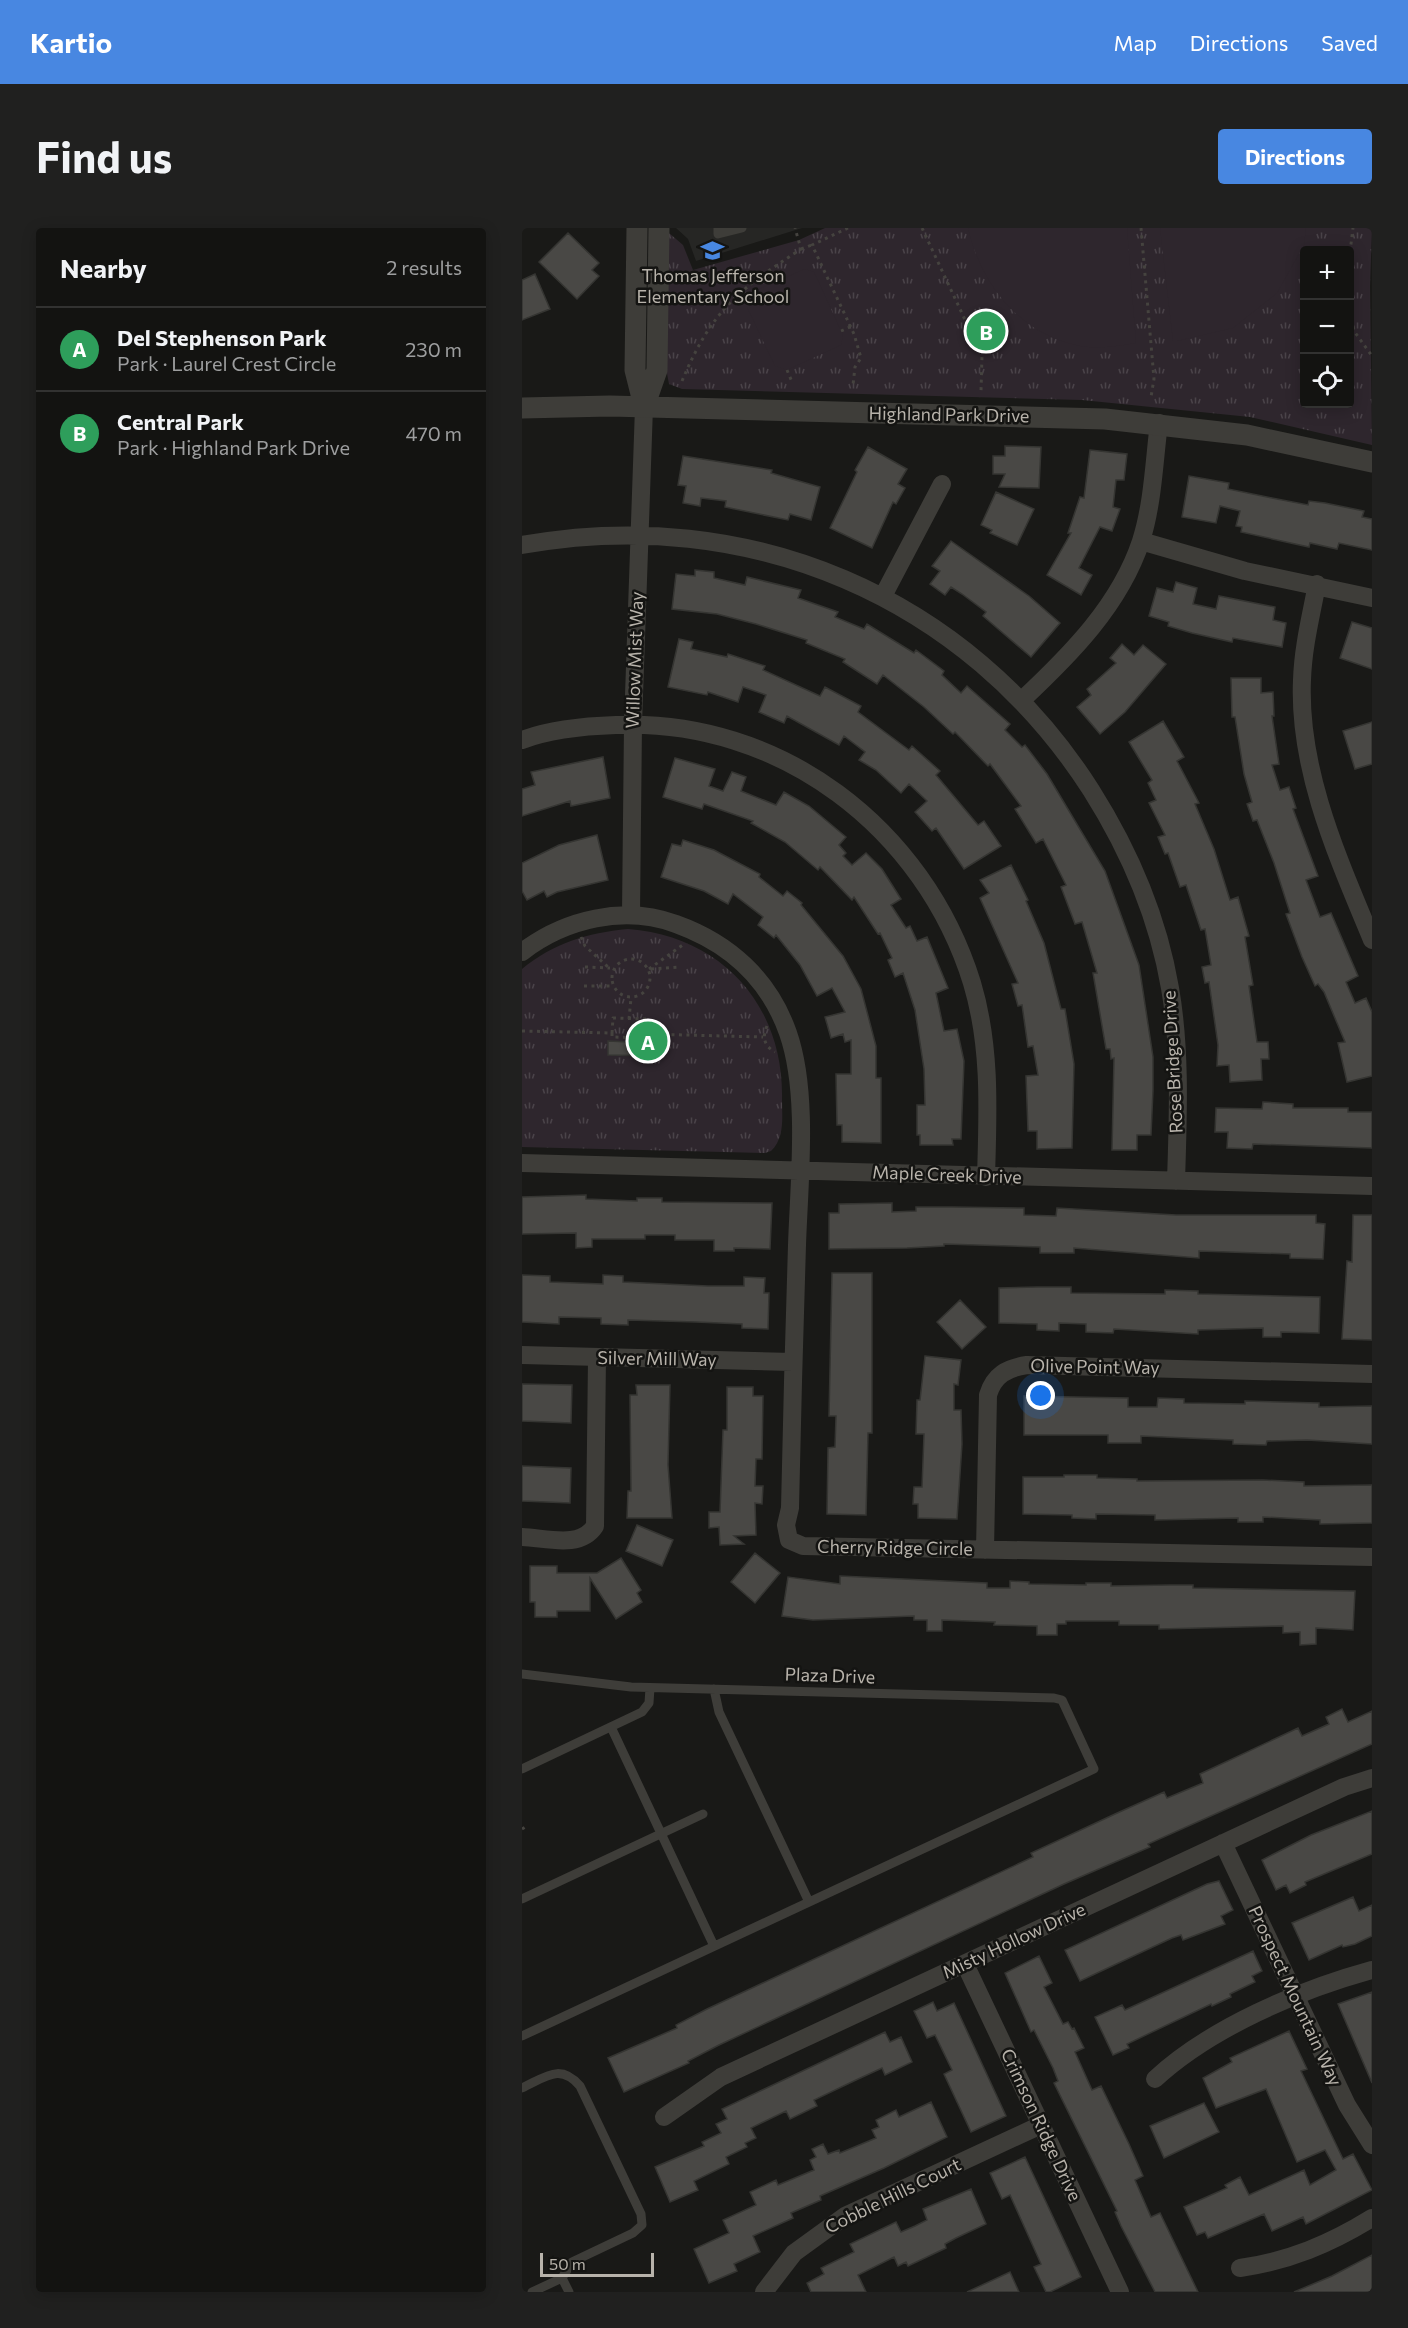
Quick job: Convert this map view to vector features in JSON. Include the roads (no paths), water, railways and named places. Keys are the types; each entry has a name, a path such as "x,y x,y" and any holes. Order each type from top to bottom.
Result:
{"street":[{"path":"637,228 635,370 645,407"},
{"path":"645,407 657,370 659,228"},
{"name":"Highland Park Drive","path":"522,408 557,405 1105,419 1159,423 1247,435 1372,462"},
{"name":"Willow Mist Way","path":"631,914 633,724 645,407"},
{"path":"1022,700 1065,658 1102,615 1141,541 1151,495 1159,423"},
{"path":"883,596 942,484"},
{"name":"Rose Bridge Drive","path":"522,545 552,540 639,534 705,539 772,552 883,596 966,651 1022,700 1066,752 1099,803 1128,858 1153,920 1170,987 1173,1015 1178,1108 1176,1181"},
{"path":"1141,541 1235,568 1317,584 1372,598"},
{"path":"1317,584 1303,658 1304,735 1320,801 1366,907 1372,940"},
{"path":"522,740 564,730 633,724 664,725 700,731 733,740 793,766 822,782 874,822 916,870 947,921 962,954 979,1011 988,1075 986,1177"},
{"path":"522,952 536,941 575,924 631,914"},
{"name":"Cherry Ridge Circle","path":"631,914 671,922 700,933 731,951 765,988 788,1034 799,1086 800,1170 790,1508 786,1525 789,1539 803,1546 1372,1557"},
{"name":"Maple Creek Drive","path":"522,1163 1372,1186"},
{"name":"Silver Mill Way","path":"522,1355 793,1362"},
{"path":"522,1538 580,1540 589,1535 595,1526 597,1358"},
{"name":"Olive Point Way","path":"985,1550 988,1395 996,1377 1015,1366 1372,1374"},
{"name":"Misty Hollow Drive","path":"664,2118 721,2077 1344,1786 1372,1778"},
{"name":"Prospect Mountain Way","path":"1223,1843 1347,2105 1372,2145"},
{"name":"Crimson Ridge Drive","path":"965,1964 1041,2125 1114,2290"},
{"path":"1155,2079 1196,2044 1333,1981 1372,1970"},
{"name":"Cobble Hills Court","path":"764,2292 794,2253 845,2216 1041,2125"},
{"path":"1240,2268 1298,2256 1352,2231 1372,2218"}],"lane":[{"path":"718,228 718,234 742,228"},
{"name":"Plaza Drive","path":"522,1674 650,1688 1062,1700 1094,1769 809,1902"},
{"path":"522,1769 642,1712 649,1703 650,1688"},
{"path":"522,2036 809,1902 719,1712 714,1689"},
{"path":"611,1727 714,1946"},
{"path":"522,1899 703,1814"},
{"path":"522,2088 560,2072 570,2075 580,2086 641,2214 642,2224 633,2233 572,2262 562,2278 532,2292"},
{"path":"562,2278 568,2292"}],"place":[{"name":"Thomas Jefferson Elementary School","path":"713,250"},
{"name":"Central Park","path":"986,331"},
{"name":"Del Stephenson Park","path":"648,1041"}]}
